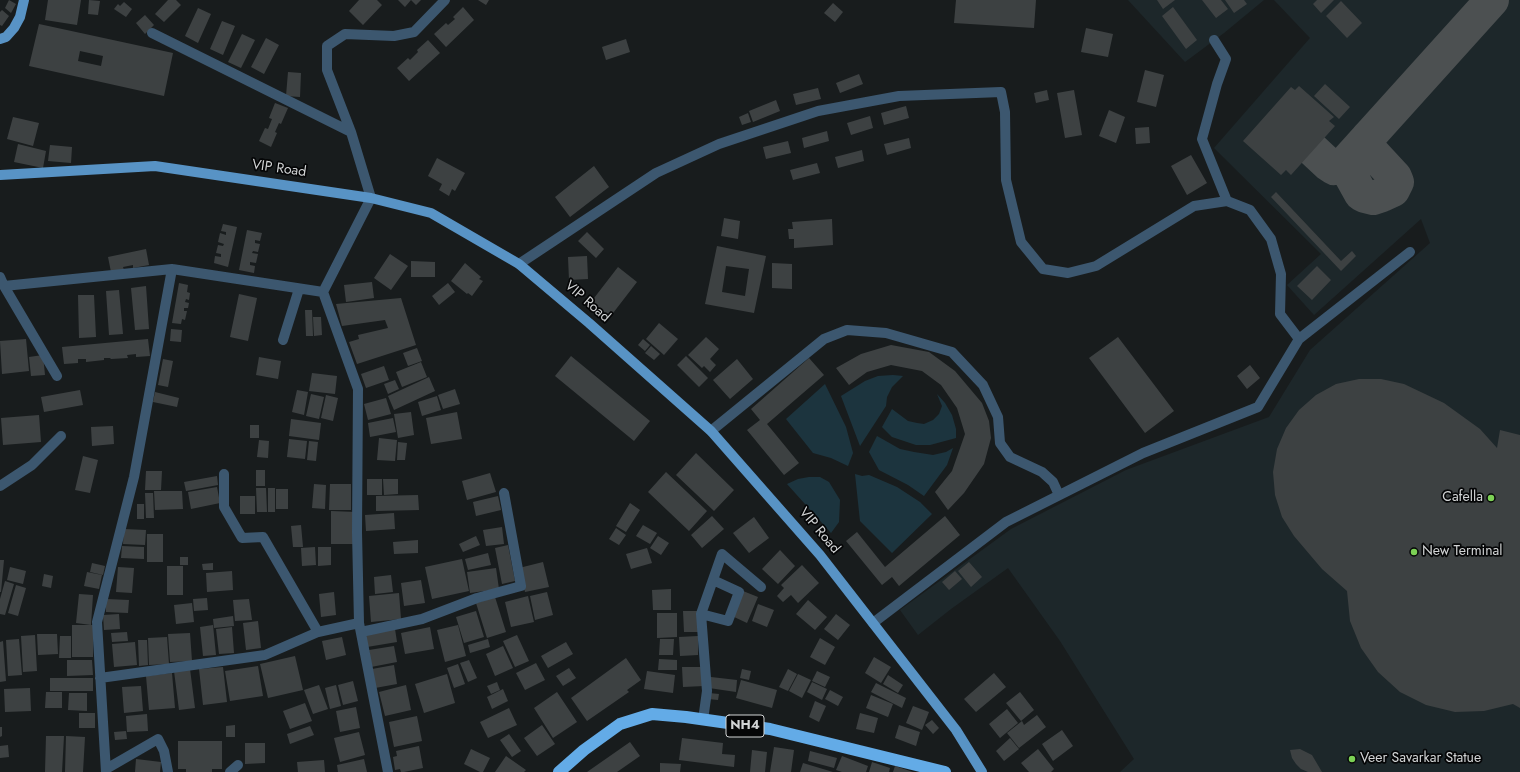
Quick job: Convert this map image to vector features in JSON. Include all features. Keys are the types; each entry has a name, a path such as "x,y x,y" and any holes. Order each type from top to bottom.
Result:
{"highway":[{"name":"NH4","path":"559,772 584,750 620,724 652,714 770,729 945,772"}],"main road":[{"path":"0,39 6,37 14,28 20,17 24,0"},
{"name":"VIP Road","path":"0,175 155,166 371,198 431,213 518,264 589,323 711,431 820,555 956,730 982,772"}],"street":[{"path":"388,772 360,628 358,389 323,292 371,198 351,132 328,70 327,46 345,34 394,36 414,32 445,0"},
{"path":"152,33 351,132"},
{"path":"1214,40 1226,59 1217,84 1202,139 1227,201"},
{"path":"518,264 656,173 719,144 818,111 899,96 1001,92 1004,112 1006,180 1021,242 1043,269 1068,273 1096,266 1194,206 1227,201 1250,210 1270,239 1281,274 1280,314 1299,339"},
{"path":"873,622 1006,522 1143,453 1258,407 1299,339 1410,252"},
{"path":"57,376 2,282 172,269 323,292"},
{"path":"168,772 164,751 158,739 106,771 97,622 134,477 172,269"},
{"path":"283,340 299,289"},
{"path":"711,431 824,339 847,330 886,333 952,352 983,385 998,417 1000,443 1010,457 1042,472 1053,482 1059,495"},
{"path":"0,486 32,465 61,436"},
{"path":"224,474 224,507 238,532 242,538 263,537 318,632"},
{"path":"100,678 265,655 318,632 360,628 422,619 477,598 521,586 504,493"},
{"path":"703,720 708,691 701,614 722,554 761,587"},
{"path":"701,614 728,621 739,592 713,580"},
{"path":"230,772 238,765"}],"shaded area":[{"path":"1128,0 1264,0 1224,33 1185,62"},
{"path":"1274,0 1520,0 1520,772 1120,772 1134,759 1060,641 1008,568 918,635 900,610 1011,529 1126,470 1269,417 1310,350 1430,243 1421,219 1314,315 1287,285 1321,254 1214,148 1310,38"},
{"path":"878,376 903,376 892,387 887,397 886,406 860,446 841,396 865,381"},
{"path":"825,384 846,427 853,453 848,466 831,458 813,453 786,419"},
{"path":"937,394 945,403 952,415 956,429 956,438 930,445 916,445 892,437 882,427 892,409 908,421 924,424 933,420 939,414 942,406"},
{"path":"877,436 900,449 933,455 946,452 953,448 947,465 924,496 908,485 879,470 869,452"},
{"path":"855,474 862,476 869,475 897,487 920,502 932,514 892,553 860,521"},
{"path":"820,477 829,482 840,500 839,522 831,533 787,484 798,479"}],"building":[{"path":"9,0 16,4 11,13 5,8"},
{"path":"48,0 81,0 77,25 45,20"},
{"path":"89,0 100,1 98,15 88,14"},
{"path":"168,0 176,0 181,5 164,22 155,14"},
{"path":"359,0 377,0 382,5 363,25 349,11"},
{"path":"398,0 411,0 405,7"},
{"path":"411,0 421,0 416,5"},
{"path":"478,0 489,0 486,5"},
{"path":"956,0 1036,0 1034,28 954,23"},
{"path":"1157,0 1175,0 1163,9"},
{"path":"1202,0 1221,0 1228,9 1216,18"},
{"path":"1225,0 1244,0 1247,4 1234,13"},
{"path":"1317,0 1334,0 1321,13 1313,4"},
{"path":"1341,1 1362,23 1347,38 1326,16"},
{"path":"124,2 132,9 126,17 114,9 118,4 120,6"},
{"path":"833,3 843,12 835,22 824,13"},
{"path":"463,7 474,20 446,47 434,34 446,23 448,25 455,19 453,17"},
{"path":"1173,7 1197,40 1186,49 1162,16"},
{"path":"198,8 211,14 198,43 185,36"},
{"path":"2,10 9,16 2,26 0,25 0,12"},
{"path":"145,15 154,25 145,34 136,23"},
{"path":"222,21 235,26 223,55 210,49"},
{"path":"39,24 173,53 164,96 29,66","holes":["80,51 103,56 101,66 78,61"]},
{"path":"1086,28 1113,34 1108,57 1081,52"},
{"path":"242,34 255,40 241,68 228,62"},
{"path":"266,38 279,45 264,74 251,67"},
{"path":"626,39 630,52 606,60 602,47"},
{"path":"428,40 440,53 409,81 397,68 408,58 410,60 418,52 417,50"},
{"path":"1145,70 1164,75 1156,107 1137,102"},
{"path":"288,72 301,73 300,97 286,96"},
{"path":"859,74 863,84 840,93 836,83"},
{"path":"1325,84 1350,107 1339,119 1314,96"},
{"path":"1299,86 1334,117 1329,121 1335,126 1291,175 1286,170 1281,175 1243,141 1291,87 1295,90"},
{"path":"818,88 821,99 796,105 793,94"},
{"path":"1047,90 1049,100 1036,103 1034,93"},
{"path":"1074,90 1082,135 1065,138 1057,93"},
{"path":"776,100 780,111 753,122 749,111"},
{"path":"275,103 288,108 281,124 279,123 275,132 277,133 271,147 259,141 265,128 268,129 272,119 269,118"},
{"path":"906,106 909,118 884,125 881,113"},
{"path":"1109,110 1125,117 1116,143 1099,136"},
{"path":"748,113 751,122 742,125 739,117"},
{"path":"870,116 873,128 851,135 847,123"},
{"path":"13,117 39,123 33,146 7,139"},
{"path":"1149,127 1150,143 1136,144 1135,128"},
{"path":"827,131 829,141 804,148 802,138"},
{"path":"909,138 911,148 887,155 884,144"},
{"path":"788,141 791,153 766,159 763,147"},
{"path":"18,144 46,151 43,168 14,162"},
{"path":"50,145 72,147 71,163 48,161"},
{"path":"862,150 864,161 838,168 835,157"},
{"path":"1191,155 1207,183 1187,195 1171,166"},
{"path":"437,158 465,173 455,191 452,189 449,196 439,190 442,184 428,176"},
{"path":"817,163 820,173 793,180 790,170"},
{"path":"594,166 609,187 570,217 555,197"},
{"path":"1276,192 1341,261 1352,251 1356,256 1341,271 1271,197"},
{"path":"724,218 740,221 738,239 721,236"},
{"path":"832,219 833,245 794,248 794,239 789,239 788,229 793,229 792,222"},
{"path":"223,224 237,227 228,267 214,263 215,256 221,257 221,254 216,253 218,245 223,246 224,244 218,242 220,233 226,235 226,232 221,231"},
{"path":"247,230 262,233 260,241 255,240 255,243 260,244 258,252 253,251 252,253 258,254 256,263 250,262 250,265 255,266 254,273 239,270"},
{"path":"587,232 604,249 596,258 578,241"},
{"path":"717,246 766,256 754,313 705,304","holes":["726,266 749,269 745,296 722,292"]},
{"path":"146,249 149,265 133,268 133,265 123,267 124,270 111,272 108,257"},
{"path":"390,254 408,266 391,290 374,278"},
{"path":"587,256 588,279 569,280 568,257"},
{"path":"411,261 435,262 435,277 411,277"},
{"path":"465,263 481,277 479,279 483,281 472,296 468,293 467,294 451,281"},
{"path":"772,263 792,264 792,289 772,288"},
{"path":"1317,266 1331,280 1312,300 1297,286"},
{"path":"618,267 637,282 610,317 591,302"},
{"path":"372,282 374,298 346,302 344,285"},
{"path":"179,283 188,285 187,292 190,293 189,300 186,299 185,302 189,303 188,308 184,308 184,311 187,311 185,320 182,319 181,324 172,323"},
{"path":"448,283 455,292 439,305 432,296"},
{"path":"146,286 149,329 135,330 131,288"},
{"path":"119,290 123,334 109,335 106,291"},
{"path":"239,294 257,298 248,341 230,337"},
{"path":"78,295 94,295 96,337 79,338"},
{"path":"401,298 416,345 357,364 349,342 359,339 358,335 388,328 385,320 342,326 336,304"},
{"path":"305,310 312,310 313,336 306,336"},
{"path":"313,317 321,317 322,335 314,336"},
{"path":"659,323 678,339 664,355 646,339"},
{"path":"171,329 182,330 181,342 170,341"},
{"path":"706,337 719,349 710,359 716,365 710,372 704,366 702,368 688,355"},
{"path":"1118,337 1174,411 1145,433 1089,358"},
{"path":"26,339 29,371 2,374 0,341"},
{"path":"148,339 150,356 136,357 136,354 127,355 128,358 104,358 104,360 86,362 86,359 78,359 78,363 64,364 62,347"},
{"path":"643,339 650,345 645,351 638,345"},
{"path":"891,345 929,352 955,371 982,403 989,421 991,438 984,464 964,493 948,510 935,492 952,471 965,434 957,408 941,385 922,371 891,365 867,372 849,385 836,368 861,354"},
{"path":"651,346 660,354 654,360 645,353"},
{"path":"417,348 422,361 408,366 403,353"},
{"path":"43,355 45,375 31,376 29,357"},
{"path":"571,356 650,421 634,441 555,376"},
{"path":"686,356 708,378 699,387 677,365"},
{"path":"259,357 281,361 278,379 256,375"},
{"path":"809,358 824,375 767,424 799,463 784,475 747,430 760,420 751,409"},
{"path":"163,359 173,361 168,387 158,385"},
{"path":"737,359 753,379 730,399 713,380"},
{"path":"421,362 427,377 402,387 396,372"},
{"path":"1250,365 1260,378 1247,389 1237,376"},
{"path":"384,366 389,380 366,388 361,374"},
{"path":"312,373 337,376 335,394 309,391"},
{"path":"429,377 435,391 394,410 388,396"},
{"name":"New Terminal","path":"1359,379 1381,379 1404,384 1444,403 1480,429 1497,448 1500,430 1520,435 1520,708 1513,704 1484,711 1455,712 1426,705 1400,692 1378,672 1361,648 1350,621 1347,591 1322,569 1294,536 1282,517 1275,495 1273,472 1277,449 1286,428 1299,410 1316,395 1336,384"},
{"path":"395,380 399,389 388,394 384,384"},
{"path":"455,389 460,404 443,409 438,395"},
{"path":"80,390 83,405 44,412 41,397"},
{"path":"297,390 308,392 304,415 292,412"},
{"path":"155,392 179,398 177,407 153,402"},
{"path":"311,394 324,397 319,419 306,416"},
{"path":"326,395 338,398 333,421 321,418"},
{"path":"437,396 441,410 422,416 418,402"},
{"path":"386,398 391,414 368,420 364,404"},
{"path":"411,412 414,435 398,438 394,414"},
{"path":"457,412 462,439 431,444 426,418"},
{"path":"39,415 41,442 3,445 1,418"},
{"path":"393,418 396,432 370,437 368,423"},
{"path":"291,419 321,423 319,440 289,436"},
{"path":"250,425 259,425 259,438 250,438"},
{"path":"113,426 114,444 92,446 91,427"},
{"path":"379,438 397,440 395,461 377,460"},
{"path":"289,439 307,441 305,459 287,457"},
{"path":"259,440 269,441 268,458 257,457"},
{"path":"309,441 318,442 316,461 307,460"},
{"path":"398,442 407,443 405,460 397,460"},
{"path":"696,453 734,490 714,511 676,475"},
{"path":"83,456 98,460 90,493 75,490"},
{"path":"256,470 265,470 265,486 256,486"},
{"path":"146,471 162,471 161,490 145,490"},
{"path":"666,472 707,511 689,531 648,492"},
{"path":"490,473 496,492 467,500 462,481"},
{"path":"217,476 218,485 186,491 184,482"},
{"path":"367,479 382,479 382,495 367,495"},
{"path":"383,479 398,479 398,494 384,495"},
{"path":"314,484 326,485 325,509 312,508"},
{"path":"330,484 351,484 351,510 329,510"},
{"path":"217,487 220,503 191,509 188,492"},
{"path":"256,488 266,488 267,512 257,512"},
{"path":"268,488 275,488 275,512 268,512"},
{"path":"276,489 288,489 288,509 276,509"},
{"path":"154,491 182,491 183,509 155,510"},
{"path":"145,493 153,493 154,518 146,518"},
{"path":"418,495 419,510 376,511 376,496"},
{"path":"240,496 255,496 255,514 240,514"},
{"path":"498,496 501,510 476,516 473,502"},
{"path":"630,503 640,510 626,532 616,526"},
{"path":"137,504 144,504 144,519 137,519"},
{"path":"331,511 356,512 356,544 331,544"},
{"path":"394,513 395,529 366,531 365,515"},
{"path":"712,516 724,529 702,548 691,535"},
{"path":"945,516 960,535 899,586 892,577 882,585 846,541 857,532 885,567"},
{"path":"754,517 769,538 749,553 733,533"},
{"path":"301,525 303,547 293,547 291,526"},
{"path":"643,525 657,533 650,544 636,536"},
{"path":"502,527 504,544 486,546 483,530"},
{"path":"616,528 626,535 619,545 609,539"},
{"path":"124,529 146,530 145,545 123,544"},
{"path":"147,534 163,534 163,562 147,562"},
{"path":"476,536 480,545 463,552 459,544"},
{"path":"658,536 669,543 661,555 650,548"},
{"path":"418,540 418,553 394,554 393,542"},
{"path":"508,545 515,581 502,584 495,548"},
{"path":"122,546 144,547 144,559 121,558"},
{"path":"315,547 316,565 302,566 301,548"},
{"path":"318,547 331,547 331,565 318,566"},
{"path":"647,548 652,563 631,569 626,554"},
{"path":"780,550 795,566 778,584 762,569"},
{"path":"488,553 491,565 468,570 465,559"},
{"path":"180,557 188,557 188,565 180,565"},
{"path":"462,559 469,591 432,599 425,567"},
{"path":"0,560 4,560 1,592 0,592"},
{"path":"543,562 549,587 525,592 519,568"},
{"path":"969,562 982,577 971,587 958,571"},
{"path":"92,563 105,566 103,575 90,572"},
{"path":"213,563 213,570 203,570 202,564"},
{"path":"802,565 819,583 798,603 791,595 783,602 777,596 784,588 781,585"},
{"path":"167,566 183,566 183,595 167,595"},
{"path":"10,567 26,571 23,584 7,580"},
{"path":"118,567 134,568 132,593 116,592"},
{"path":"496,568 499,589 470,593 467,572"},
{"path":"232,571 233,590 207,592 206,573"},
{"path":"955,571 962,579 949,590 942,582"},
{"path":"87,572 102,575 99,589 84,586"},
{"path":"44,574 53,576 51,588 42,586"},
{"path":"391,575 393,592 375,594 374,577"},
{"path":"421,580 425,603 404,606 401,583"},
{"path":"5,581 14,584 5,615 0,614 0,599"},
{"path":"16,585 26,588 18,616 8,613"},
{"path":"671,589 671,610 653,610 652,590"},
{"path":"743,591 758,597 747,623 732,616"},
{"path":"334,592 336,615 321,617 319,594"},
{"path":"547,592 553,615 535,620 530,596"},
{"path":"399,593 401,619 371,622 369,596"},
{"path":"79,594 93,595 91,625 76,623"},
{"path":"528,596 534,622 511,627 505,602"},
{"path":"495,597 506,632 487,638 476,603"},
{"path":"207,598 208,610 194,611 193,599"},
{"path":"106,599 129,600 128,613 106,612"},
{"path":"249,599 252,620 235,621 233,600"},
{"path":"808,600 827,617 815,630 796,614"},
{"path":"192,603 194,622 176,624 174,605"},
{"path":"758,604 774,610 767,627 752,621"},
{"path":"476,611 484,637 464,643 456,617"},
{"path":"683,611 698,611 699,632 684,632"},
{"path":"657,613 677,613 677,637 657,638"},
{"path":"119,614 120,629 104,630 103,615"},
{"path":"836,614 850,625 838,640 824,629"},
{"path":"233,616 234,626 214,628 213,619"},
{"path":"258,621 261,648 246,650 243,623"},
{"path":"72,625 93,625 93,657 72,657"},
{"path":"213,625 216,655 203,656 200,627"},
{"path":"458,625 466,656 445,662 437,630"},
{"path":"232,627 234,653 219,654 216,629"},
{"path":"430,627 434,649 405,654 401,633"},
{"path":"395,629 397,642 367,647 365,634"},
{"path":"127,632 128,641 112,642 111,633"},
{"path":"190,633 192,661 170,662 168,634"},
{"path":"37,634 57,634 58,654 38,655"},
{"path":"35,635 37,671 23,672 21,636"},
{"path":"517,635 529,661 515,667 503,641"},
{"path":"60,636 71,636 71,658 59,658"},
{"path":"698,636 698,655 680,656 679,637"},
{"path":"167,637 169,664 149,665 148,638"},
{"path":"342,637 346,655 326,660 322,641"},
{"path":"820,638 835,647 825,665 810,657"},
{"path":"19,639 22,675 8,676 6,640"},
{"path":"488,639 490,647 470,653 468,645"},
{"path":"660,639 674,639 673,655 659,655"},
{"path":"138,640 147,640 148,665 139,666"},
{"path":"3,641 6,681 0,682 0,642"},
{"path":"135,642 137,665 114,667 112,644"},
{"path":"566,642 573,654 548,668 541,656"},
{"path":"394,646 397,662 371,667 369,650"},
{"path":"503,646 513,668 495,676 486,654"},
{"path":"295,656 303,690 268,698 260,664"},
{"path":"874,657 891,667 881,683 865,673"},
{"path":"626,658 641,680 627,690 629,692 587,721 571,698"},
{"path":"659,659 677,660 677,670 658,670"},
{"path":"67,660 92,660 93,675 67,676"},
{"path":"469,660 477,678 468,682 460,663"},
{"path":"536,663 545,680 525,690 516,673"},
{"path":"458,664 465,684 454,688 447,668"},
{"path":"394,665 397,684 375,688 372,669"},
{"path":"258,666 263,696 230,701 225,671"},
{"path":"223,667 227,702 203,705 199,669"},
{"path":"682,667 703,667 704,686 683,687"},
{"path":"569,668 576,678 563,686 556,676"},
{"path":"190,669 195,708 179,710 174,671"},
{"path":"742,669 751,671 749,680 740,678"},
{"path":"788,669 797,674 788,691 779,687"},
{"path":"647,671 675,675 673,693 644,689"},
{"path":"817,671 830,677 825,687 812,681"},
{"path":"172,673 175,708 149,710 146,676"},
{"path":"994,673 1006,687 976,712 964,699"},
{"path":"447,674 455,703 424,713 415,684"},
{"path":"798,674 811,680 802,698 789,691"},
{"path":"888,675 903,685 898,693 883,684"},
{"path":"711,677 737,680 736,692 709,688"},
{"path":"50,678 93,678 93,691 50,691"},
{"path":"741,680 777,690 772,708 736,698"},
{"path":"353,681 358,701 343,705 338,685"},
{"path":"497,682 500,690 491,694 487,686"},
{"path":"812,682 827,689 822,700 807,692"},
{"path":"876,683 906,698 902,708 871,692"},
{"path":"319,685 328,709 313,714 304,690"},
{"path":"336,685 341,706 330,709 325,688"},
{"path":"406,685 411,710 385,716 379,692"},
{"path":"141,686 143,711 124,713 122,687"},
{"path":"30,688 31,711 5,712 4,689"},
{"path":"503,689 508,701 492,709 487,697"},
{"path":"830,690 843,697 838,706 825,699"},
{"path":"46,692 62,692 62,708 45,708"},
{"path":"557,692 577,722 553,738 534,708"},
{"path":"1020,692 1034,710 1021,721 1006,703"},
{"path":"69,693 87,693 87,711 68,710"},
{"path":"709,693 719,694 718,700 708,699"},
{"path":"871,695 893,704 888,717 866,708"},
{"path":"815,701 826,706 819,722 809,717"},
{"path":"305,703 312,721 290,729 283,711"},
{"path":"913,706 929,712 922,730 906,723"},
{"path":"356,707 360,728 340,732 336,711"},
{"path":"509,708 517,725 488,738 480,722"},
{"path":"1007,709 1018,723 1000,738 989,724"},
{"path":"79,713 95,713 95,728 79,728"},
{"path":"860,713 878,718 874,733 856,729"},
{"path":"147,714 148,731 127,732 126,716"},
{"path":"1037,715 1046,727 1019,748 1007,733 1022,721 1024,725"},
{"path":"417,716 422,741 394,747 389,722"},
{"path":"932,720 939,728 933,734 925,725"},
{"path":"235,725 235,737 226,737 226,726"},
{"path":"542,725 555,744 537,756 524,738"},
{"path":"899,725 920,732 916,746 895,738"},
{"path":"310,726 314,735 290,744 287,734"},
{"path":"0,727 2,727 2,736 0,737"},
{"path":"1062,730 1073,746 1053,761 1042,744"},
{"path":"126,731 127,739 115,740 114,732"},
{"path":"359,732 365,755 340,762 334,738"},
{"path":"509,734 521,751 512,757 500,740"},
{"path":"46,736 64,736 62,772 45,772"},
{"path":"66,736 85,737 83,772 65,772"},
{"path":"682,738 723,743 722,754 735,755 734,767 679,760"},
{"path":"1010,738 1019,749 1004,761 996,751"},
{"path":"178,741 222,741 222,769 212,769 212,772 186,772 186,769 178,769"},
{"path":"630,742 640,756 617,772 587,772"},
{"path":"245,743 265,743 265,763 245,764"},
{"path":"8,745 9,757 0,758 0,746"},
{"path":"419,746 423,768 404,772 401,772 400,769 395,770 393,757 397,756 396,751"},
{"path":"774,747 794,750 791,772 770,772"},
{"path":"471,749 490,758 483,772 464,764"},
{"path":"1038,749 1054,769 1051,772 1029,772 1021,763"},
{"path":"1300,749 1312,755 1322,772 1308,772 1301,769 1296,764 1292,758 1290,750"},
{"path":"752,750 767,752 765,772 750,772"},
{"path":"810,751 837,758 834,768 808,761"},
{"path":"506,756 526,770 524,772 495,772"},
{"path":"842,756 868,766 866,772 842,772 836,770"},
{"path":"136,759 161,762 160,772 135,772"},
{"path":"364,759 367,772 338,772 337,765"},
{"path":"324,760 325,772 298,772 297,762"},
{"path":"872,762 890,768 889,772 869,772"},
{"path":"660,763 681,764 680,772 660,772"},
{"path":"803,763 833,772 800,772"},
{"path":"895,766 913,772 893,772"}],"taxiway":[{"path":"1313,150 1334,168 1345,163 1492,0"},
{"path":"1352,155 1350,168 1351,176 1361,194 1373,198 1393,190 1397,182 1395,177 1370,150 1367,143 1368,137"}],"place":[{"name":"Cafella","path":"1491,498"},
{"name":"New Terminal","path":"1414,552"},
{"name":"Veer Savarkar Statue","path":"1352,759"}]}
